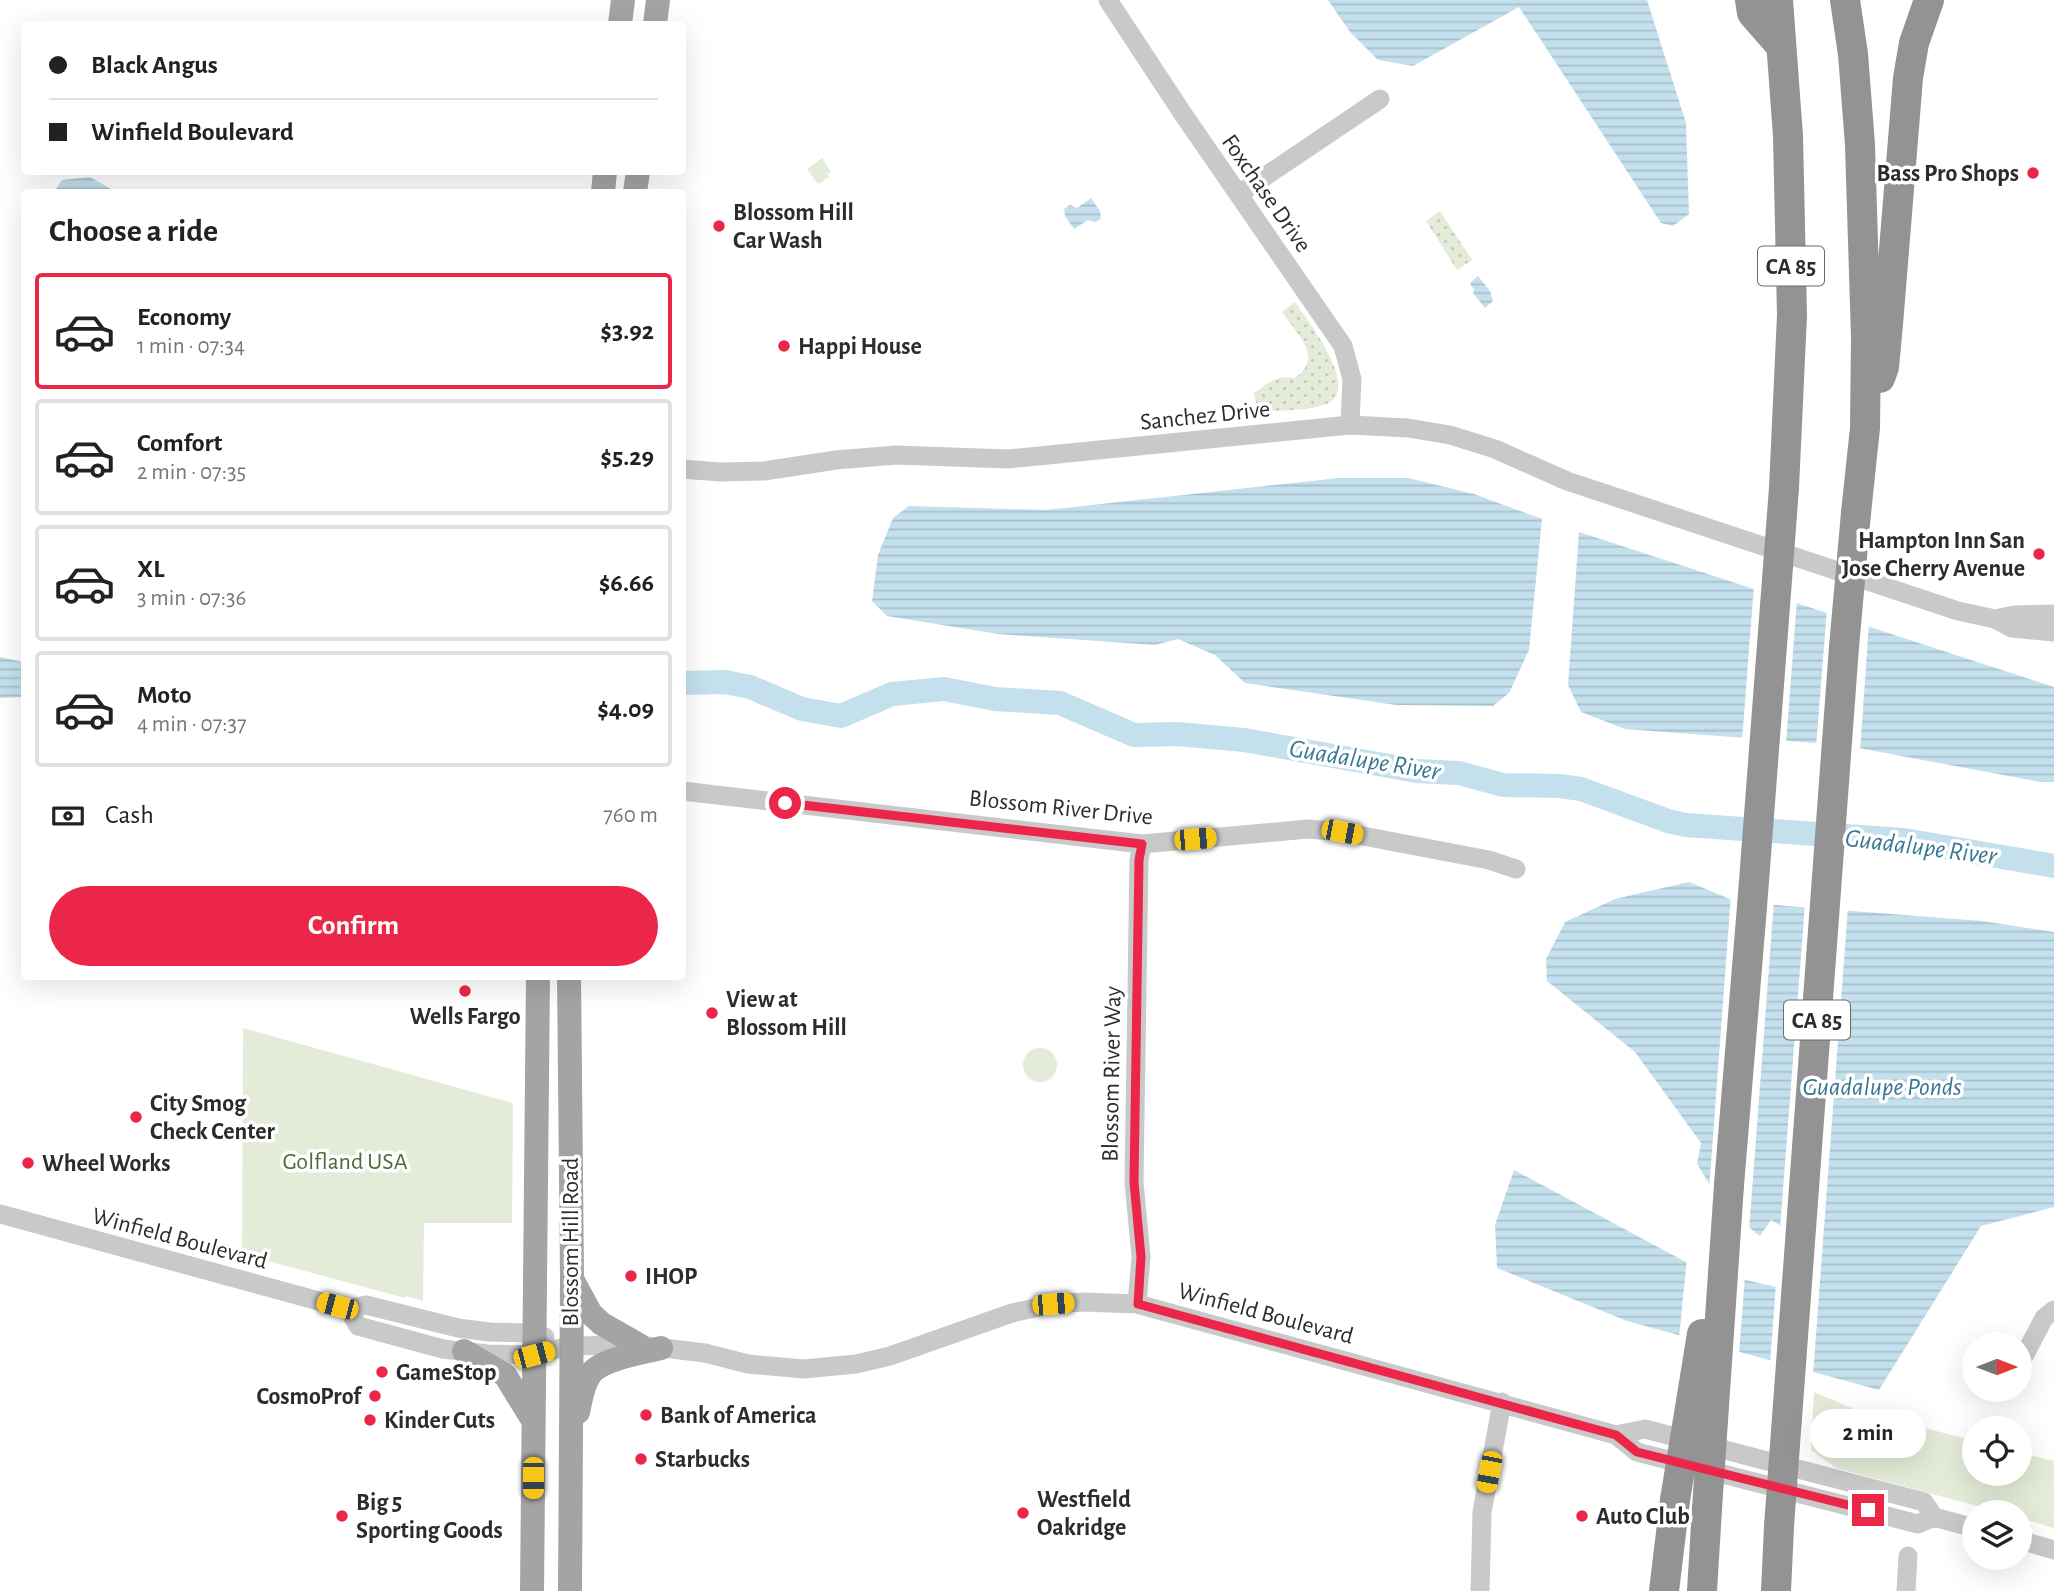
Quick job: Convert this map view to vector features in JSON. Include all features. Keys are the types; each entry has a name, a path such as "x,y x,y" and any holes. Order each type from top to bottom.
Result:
{"highway":[{"path":"1750,0 1752,13 1780,45"},
{"name":"CA 85","path":"1702,1591 1729,1185 1784,488 1792,315 1788,136 1778,0"},
{"name":"CA 85","path":"1776,1591 1847,604 1865,428 1863,195 1853,54 1845,0"},
{"path":"1865,428 1884,367 1908,78 1914,43 1929,0"},
{"path":"1664,1591 1675,1500 1729,1185"}],"main road":[{"path":"620,21 622,0"},
{"path":"655,21 658,0"},
{"name":"Blossom Hill Road","path":"532,1591 538,980"},
{"name":"Blossom Hill Road","path":"569,980 572,1277 569,1346 570,1591"},
{"path":"572,1277 591,1314 602,1324 650,1347"},
{"path":"570,1440 585,1383 593,1371 605,1363 650,1347"},
{"path":"464,1351 505,1375 533,1420"}],"street":[{"name":"Foxchase Drive","path":"1108,0 1343,346 1352,379 1350,425"},
{"path":"1239,194 1380,99"},
{"name":"Sanchez Drive","path":"686,469 764,471 836,460 896,455 1008,459 1350,425 1408,428 1450,435 1495,449 1567,481 1958,611 1995,619"},
{"path":"1995,619 2014,615 2054,614"},
{"path":"1995,619 2012,628 2054,632"},
{"name":"Blossom River Drive","path":"686,791 1142,844 1320,830 1342,832 1489,860 1517,869"},
{"name":"Blossom River Way","path":"1138,1304 1141,1257 1134,1182 1139,860 1142,844"},
{"name":"Winfield Boulevard","path":"0,1214 348,1309 366,1305 534,1344"},
{"name":"Winfield Boulevard","path":"348,1309 358,1326 443,1349 464,1351 534,1344 650,1347 705,1353 748,1364 804,1369 879,1359 1012,1313 1053,1304 1138,1304 1616,1435 1645,1429 1812,1471 1924,1502 1934,1517 1962,1525"},
{"path":"2032,1342 2045,1318 2054,1310"},
{"path":"1480,1591 1482,1512 1502,1402"},
{"path":"2032,1544 2054,1550"},
{"path":"1906,1591 1908,1556"}],"green space":[{"path":"822,158 831,172 827,174 829,177 818,184 807,169"},
{"path":"1440,211 1472,260 1457,270 1426,221"},
{"path":"1295,302 1320,339 1336,371 1338,386 1335,398 1317,407 1258,412 1254,393 1278,379 1295,378 1308,362 1305,345 1282,312"},
{"name":"Golfland USA","path":"243,1028 513,1103 512,1223 424,1223 423,1301 242,1254"},
{"path":"1040,1048 1052,1053 1057,1065 1052,1077 1040,1082 1028,1077 1023,1065 1028,1053"},
{"path":"1814,1392 1854,1409 1962,1438 1962,1486 2032,1486 2032,1456 2054,1461 2054,1528 2032,1522 2032,1500 1962,1502 1836,1468 1811,1450"}],"water":[{"path":"1328,0 1647,0 1686,123 1689,214 1673,226 1661,223 1519,7 1413,66 1378,60 1350,32"},
{"path":"90,177 111,189 56,189 62,180"},
{"path":"1091,198 1100,211 1101,219 1095,222 1088,220 1074,229 1065,216 1064,209 1070,205 1077,208"},
{"path":"1478,276 1490,291 1493,301 1485,308 1473,293 1470,283"},
{"path":"1339,478 1408,478 1474,494 1542,519 1529,650 1509,693 1493,706 1396,705 1245,683 1215,655 1178,639 1155,645 998,634 887,616 872,601 878,555 893,518 909,506 1046,510"},
{"path":"1579,532 2054,687 2054,782 2040,782 1843,745 1625,729 1581,712 1568,685"},
{"path":"0,657 21,661 21,697 0,698"},
{"name":"Guadalupe Ponds","path":"1689,882 1737,902 1982,921 2054,932 2054,1207 1981,1226 1879,1390 1627,1321 1497,1268 1495,1225 1514,1170 1699,1269 1797,1292 1820,1280 1817,1263 1788,1230 1771,1220 1760,1236 1724,1208 1697,1164 1701,1143 1635,1052 1547,981 1546,959 1565,922 1615,899"}],"pier":[{"path":"1754,585 1797,599 1786,744 1742,741"},
{"path":"1827,609 1869,623 1860,752 1816,747"},
{"path":"1731,895 1737,898 1774,901 1749,1231 1721,1210 1709,1190"},
{"path":"1805,904 1848,907 1813,1375 1770,1364 1776,1284 1796,1288 1816,1279 1814,1265 1780,1229"},
{"path":"1687,1258 1700,1265 1745,1276 1739,1355 1679,1338"}],"waterway":[{"name":"Guadalupe River","path":"686,683 725,682 750,687 802,709 841,716 892,694 944,689 995,699 1060,703 1134,735 1177,734 1244,740 1417,771 1459,773 1503,785 1581,789 1685,825 1904,840 2054,866"}],"place":[{"name":"Bass Pro Shops","path":"2033,173"},
{"name":"Blossom Hill Car Wash","path":"719,226"},
{"name":"Happi House","path":"784,346"},
{"name":"Hampton Inn San Jose Cherry Avenue","path":"2039,554"},
{"name":"Wells Fargo","path":"465,991"},
{"name":"View at Blossom Hill","path":"712,1013"},
{"name":"City Smog Check Center","path":"136,1117"},
{"name":"Wheel Works","path":"28,1163"},
{"name":"IHOP","path":"631,1276"},
{"name":"GameStop","path":"382,1372"},
{"name":"CosmoProf","path":"375,1396"},
{"name":"Bank of America","path":"646,1415"},
{"name":"Kinder Cuts","path":"370,1420"},
{"name":"Starbucks","path":"641,1459"},
{"name":"Westfield Oakridge","path":"1023,1513"},
{"name":"Big 5 Sporting Goods","path":"342,1516"},
{"name":"Auto Club","path":"1582,1516"}],"route":[{"path":"785,803 1142,844 1139,860 1134,1182 1141,1257 1138,1304 1616,1435 1637,1452 1868,1510"}]}
